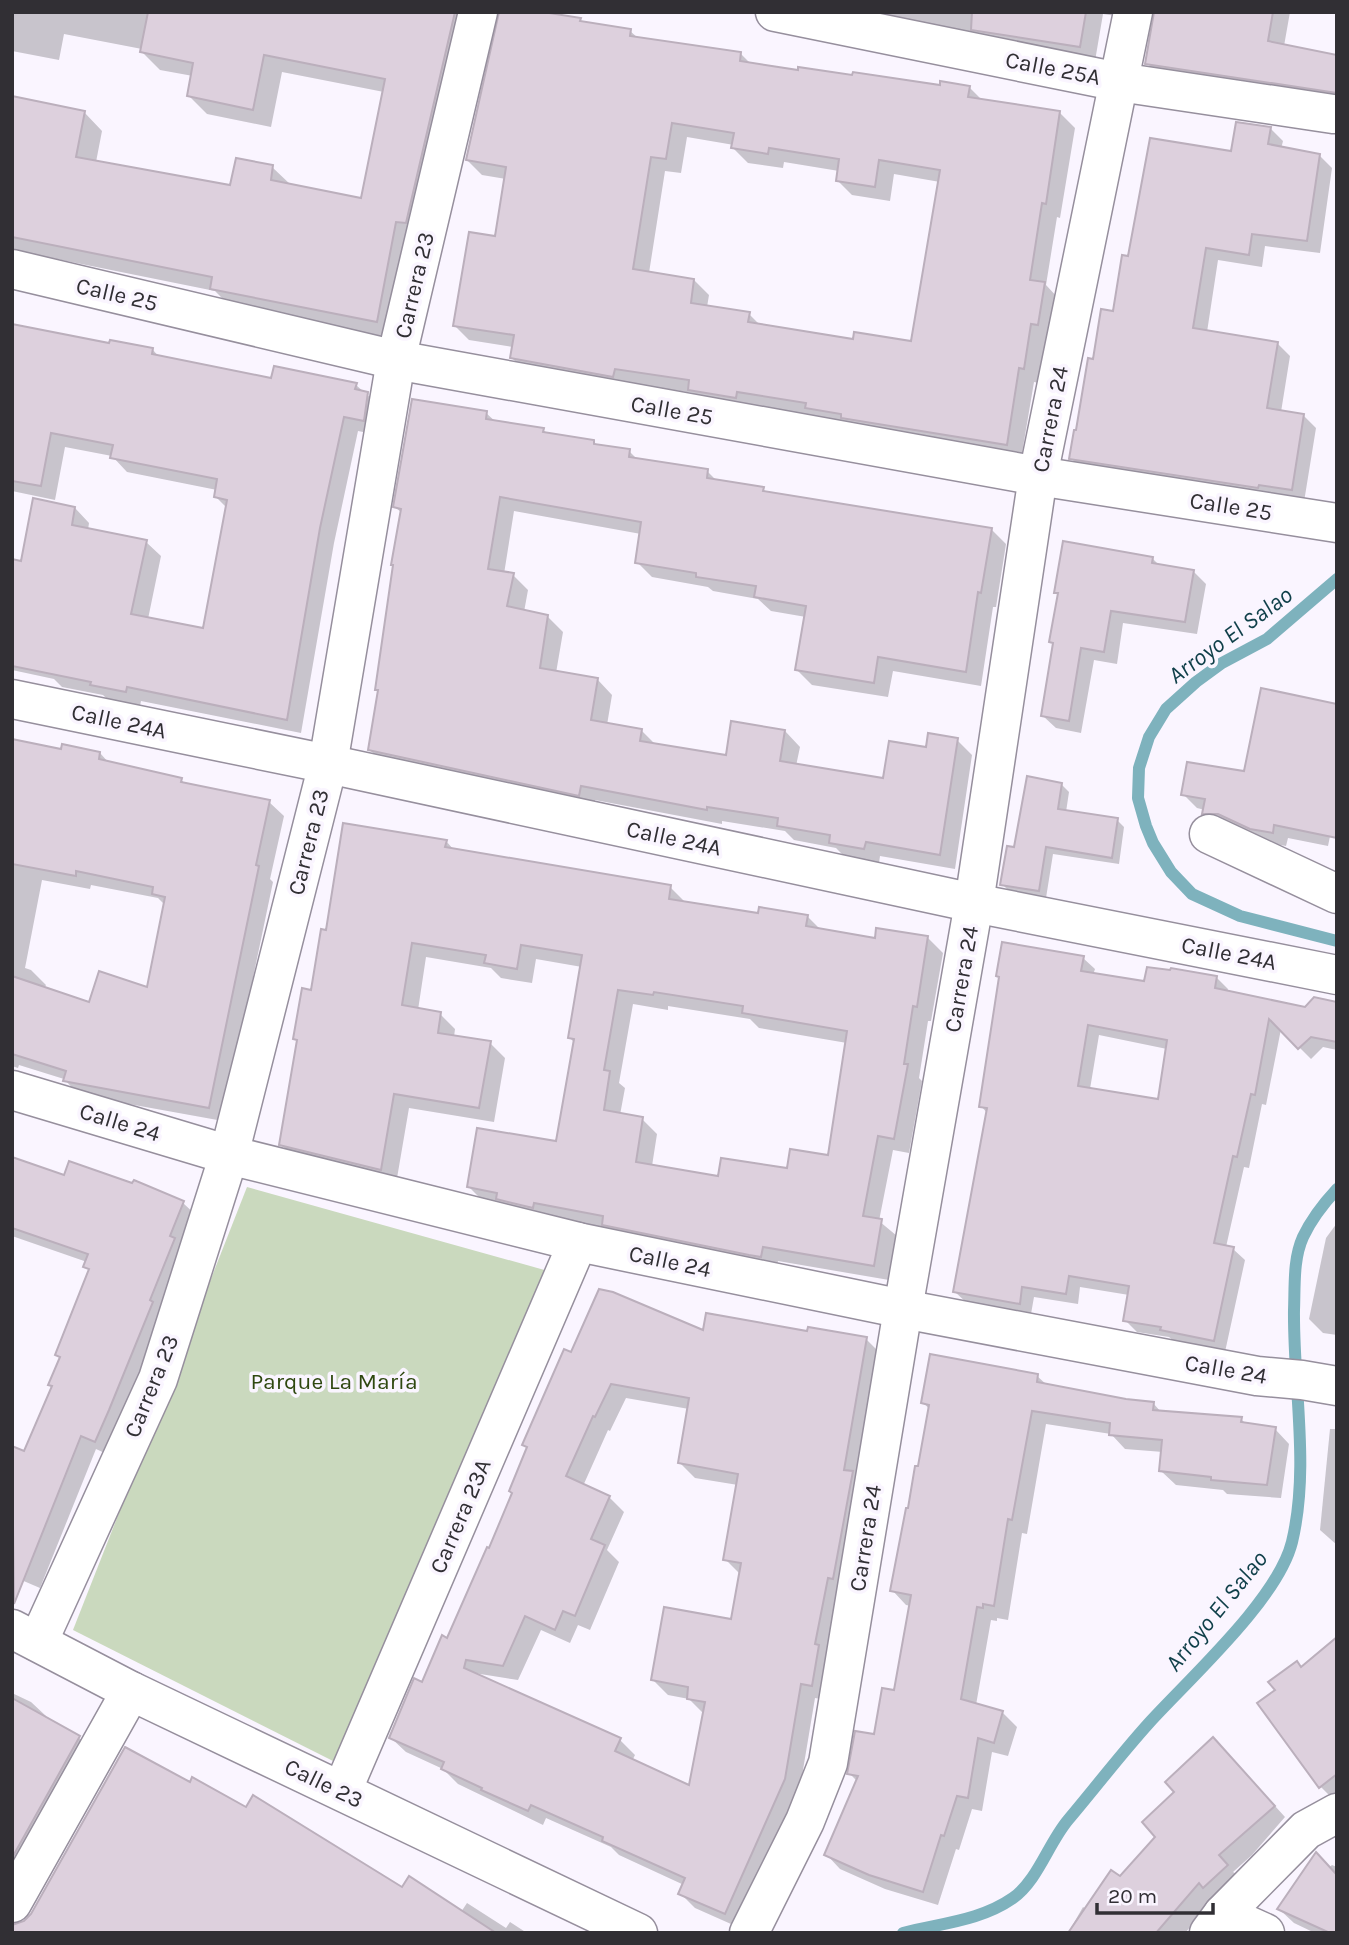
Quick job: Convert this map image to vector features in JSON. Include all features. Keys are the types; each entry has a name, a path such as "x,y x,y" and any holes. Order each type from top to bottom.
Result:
{"street":[{"name":"Carrera 23","path":"25,1636 158,1379 229,1155 328,764 396,360 478,12"},
{"name":"Calle 25A","path":"775,12 1119,82 1333,114"},
{"name":"Carrera 24","path":"749,1933 804,1821 828,1763 974,903 1038,476 1133,12"},
{"name":"Calle 25","path":"12,269 396,360 1038,476 1324,521"},
{"name":"Calle 24A","path":"12,699 974,903 1337,975"},
{"path":"1209,834 1337,894"},
{"name":"Calle 24","path":"12,1090 229,1155 578,1242 903,1309 1257,1376 1319,1383"},
{"name":"Carrera 23A","path":"342,1791 578,1242"},
{"name":"Calle 23","path":"25,1636 131,1691 638,1933"},
{"path":"12,1903 131,1691"},
{"path":"1216,1923 1306,1830 1337,1813"},
{"path":"1216,1923 1265,1933"}],"green space":[{"name":"Parque La María","path":"247,1187 548,1271 335,1762 73,1630"}],"building":[{"path":"148,12 455,12 406,223 396,222 377,322 210,289 212,277 12,237 12,96 85,111 76,157 230,185 236,158 273,165 271,180 361,198 385,79 264,55 253,110 187,96 193,63 140,52"},
{"path":"499,12 543,12 581,18 580,21 631,29 630,36 741,52 740,61 798,70 798,67 852,75 853,72 940,85 940,81 970,86 968,97 1060,111 1046,204 1042,203 1030,280 1045,282 1038,325 1031,324 1024,369 1019,368 1007,445 841,418 841,414 805,408 806,403 737,392 736,398 688,390 689,380 615,369 613,377 510,358 514,335 453,326 469,232 495,236 506,167 466,160","holes":["672,123 734,133 731,148 768,154 769,148 839,159 836,181 875,187 879,160 940,170 911,341 854,332 853,339 748,322 750,312 691,303 694,279 633,269 651,157 666,159"]},
{"path":"972,12 1086,12 1080,47 971,30"},
{"path":"1154,12 1273,12 1268,41 1337,55 1337,93 1145,64"},
{"path":"1236,122 1271,127 1268,144 1320,154 1307,241 1252,234 1249,255 1206,248 1193,328 1278,342 1267,408 1304,414 1292,490 1259,485 1258,488 1069,459 1088,358 1093,359 1101,309 1113,311 1122,255 1128,256 1150,138 1231,151"},
{"path":"12,324 109,343 110,340 153,348 152,354 271,378 274,366 357,383 355,389 368,392 364,421 344,417 320,528 287,720 127,687 126,692 90,685 91,682 12,666 12,559 21,561 33,498 75,507 72,525 147,540 131,614 203,628 227,500 214,497 217,479 110,458 113,445 51,433 41,486 12,481"},
{"path":"412,399 487,411 486,419 544,428 543,432 630,449 629,457 708,469 707,478 764,487 763,491 992,528 981,593 978,592 966,672 878,657 874,683 795,670 806,606 754,597 756,586 696,577 696,573 635,563 641,522 500,497 488,569 514,573 507,606 548,615 540,668 598,678 591,720 642,729 640,741 726,755 731,721 785,730 780,761 883,778 889,741 926,747 928,733 958,738 940,855 866,842 864,849 829,843 830,835 777,826 778,818 707,807 707,810 581,786 579,796 368,750 378,690 375,690 391,565 401,509 393,507"},
{"path":"1063,541 1153,557 1152,563 1194,570 1185,622 1111,611 1104,652 1081,648 1069,721 1041,716 1053,643 1049,642 1058,593 1054,593"},
{"path":"1261,688 1337,704 1337,838 1274,825 1273,833 1250,829 1218,814 1202,814 1205,799 1181,795 1187,762 1244,771"},
{"path":"12,739 61,749 62,744 100,752 99,759 182,778 181,782 270,800 209,1108 63,1081 66,1071 12,1054 12,976 89,1002 99,971 147,987 165,897 152,894 153,887 76,871 76,876 12,864"},
{"path":"1027,776 1062,783 1058,809 1118,818 1112,858 1046,847 1039,891 1000,885 1007,846 1014,847"},
{"path":"343,823 447,840 445,847 671,885 669,899 758,913 759,907 808,915 806,926 875,938 876,928 928,936 917,1007 913,1006 904,1064 908,1064 894,1139 878,1136 863,1216 882,1219 874,1266 763,1247 761,1257 749,1255 602,1225 603,1216 534,1203 533,1208 496,1199 497,1193 467,1187 477,1128 556,1141 574,1039 568,1038 582,955 521,945 517,969 484,963 486,955 412,943 402,1005 441,1012 438,1033 491,1041 479,1108 394,1094 381,1170 279,1145 297,1040 293,1039 302,988 311,990 321,929 326,930","holes":["618,990 653,995 654,992 743,1006 742,1013 847,1031 828,1155 790,1149 787,1168 721,1158 718,1176 636,1162 643,1117 604,1110 610,1071 604,1070"]},
{"path":"1002,942 1084,956 1081,971 1144,981 1147,967 1171,968 1217,976 1215,988 1305,1007 1314,997 1337,1002 1337,1042 1311,1037 1298,1049 1269,1019 1255,1095 1251,1094 1237,1157 1233,1156 1214,1243 1234,1247 1214,1341 1160,1330 1161,1327 1123,1321 1129,1286 1069,1276 1066,1294 1022,1287 1020,1304 953,1292 987,1108 979,1107 999,977 996,976","holes":["1088,1025 1167,1040 1158,1099 1078,1086"]},
{"path":"12,1157 64,1175 69,1161 132,1183 134,1180 184,1201 170,1236 175,1238 150,1300 153,1302 109,1410 95,1442 81,1436 14,1604 12,1446 24,1451 52,1386 48,1385 60,1357 55,1355 89,1269 83,1267 88,1254 12,1228"},
{"path":"599,1289 613,1292 703,1330 706,1313 807,1331 808,1327 867,1337 844,1470 853,1471 833,1579 828,1578 815,1644 819,1645 812,1686 801,1684 785,1779 725,1914 678,1894 685,1878 602,1841 603,1837 531,1805 528,1811 481,1790 482,1788 441,1769 444,1762 389,1738 414,1678 422,1682 442,1635 447,1638 512,1493 509,1491 527,1447 522,1445 564,1349 571,1352","holes":["611,1384 689,1398 678,1463 738,1474 723,1560 741,1563 731,1619 664,1607 651,1680 688,1687 687,1699 705,1702 689,1785 615,1751 621,1738 464,1668 466,1660 503,1666 525,1616 555,1630 563,1611 575,1616 605,1545 591,1539 610,1496 566,1476 593,1416 595,1417"]},
{"path":"930,1354 1038,1374 1037,1382 1154,1402 1153,1410 1242,1417 1241,1422 1276,1427 1267,1485 1211,1480 1211,1477 1159,1471 1162,1440 1109,1435 1110,1423 1032,1411 1012,1520 1008,1519 994,1606 983,1604 983,1608 977,1607 961,1699 1003,1711 994,1743 978,1738 968,1798 957,1796 923,1892 869,1875 824,1855 858,1776 847,1774 855,1731 874,1734 882,1688 894,1690 911,1595 890,1591 929,1405 921,1403"},
{"path":"1337,1637 1337,1774 1319,1788 1257,1703 1275,1690 1268,1682 1297,1661 1301,1667"},
{"path":"12,1698 80,1736 12,1858"},
{"path":"1213,1737 1275,1806 1219,1855 1228,1865 1203,1888 1199,1883 1156,1933 1068,1933 1111,1870 1120,1876 1155,1837 1142,1822 1174,1792 1165,1782"},
{"path":"125,1747 190,1782 192,1777 246,1807 253,1795 402,1887 409,1876 496,1933 12,1933 12,1925 24,1921 31,1914"},
{"path":"1316,1852 1337,1875 1337,1933 1330,1933 1277,1909"}],"waterway":[{"name":"Arroyo El Salao","path":"1337,579 1267,639 1222,663 1166,709 1149,737 1139,768 1138,798 1153,843 1171,872 1192,894 1240,916 1337,941"},
{"name":"Arroyo El Salao","path":"903,1933 987,1912 1022,1890 1068,1820 1139,1735 1231,1637 1270,1588 1284,1564 1292,1542 1300,1485 1294,1339 1296,1263 1306,1231 1337,1189"}]}
